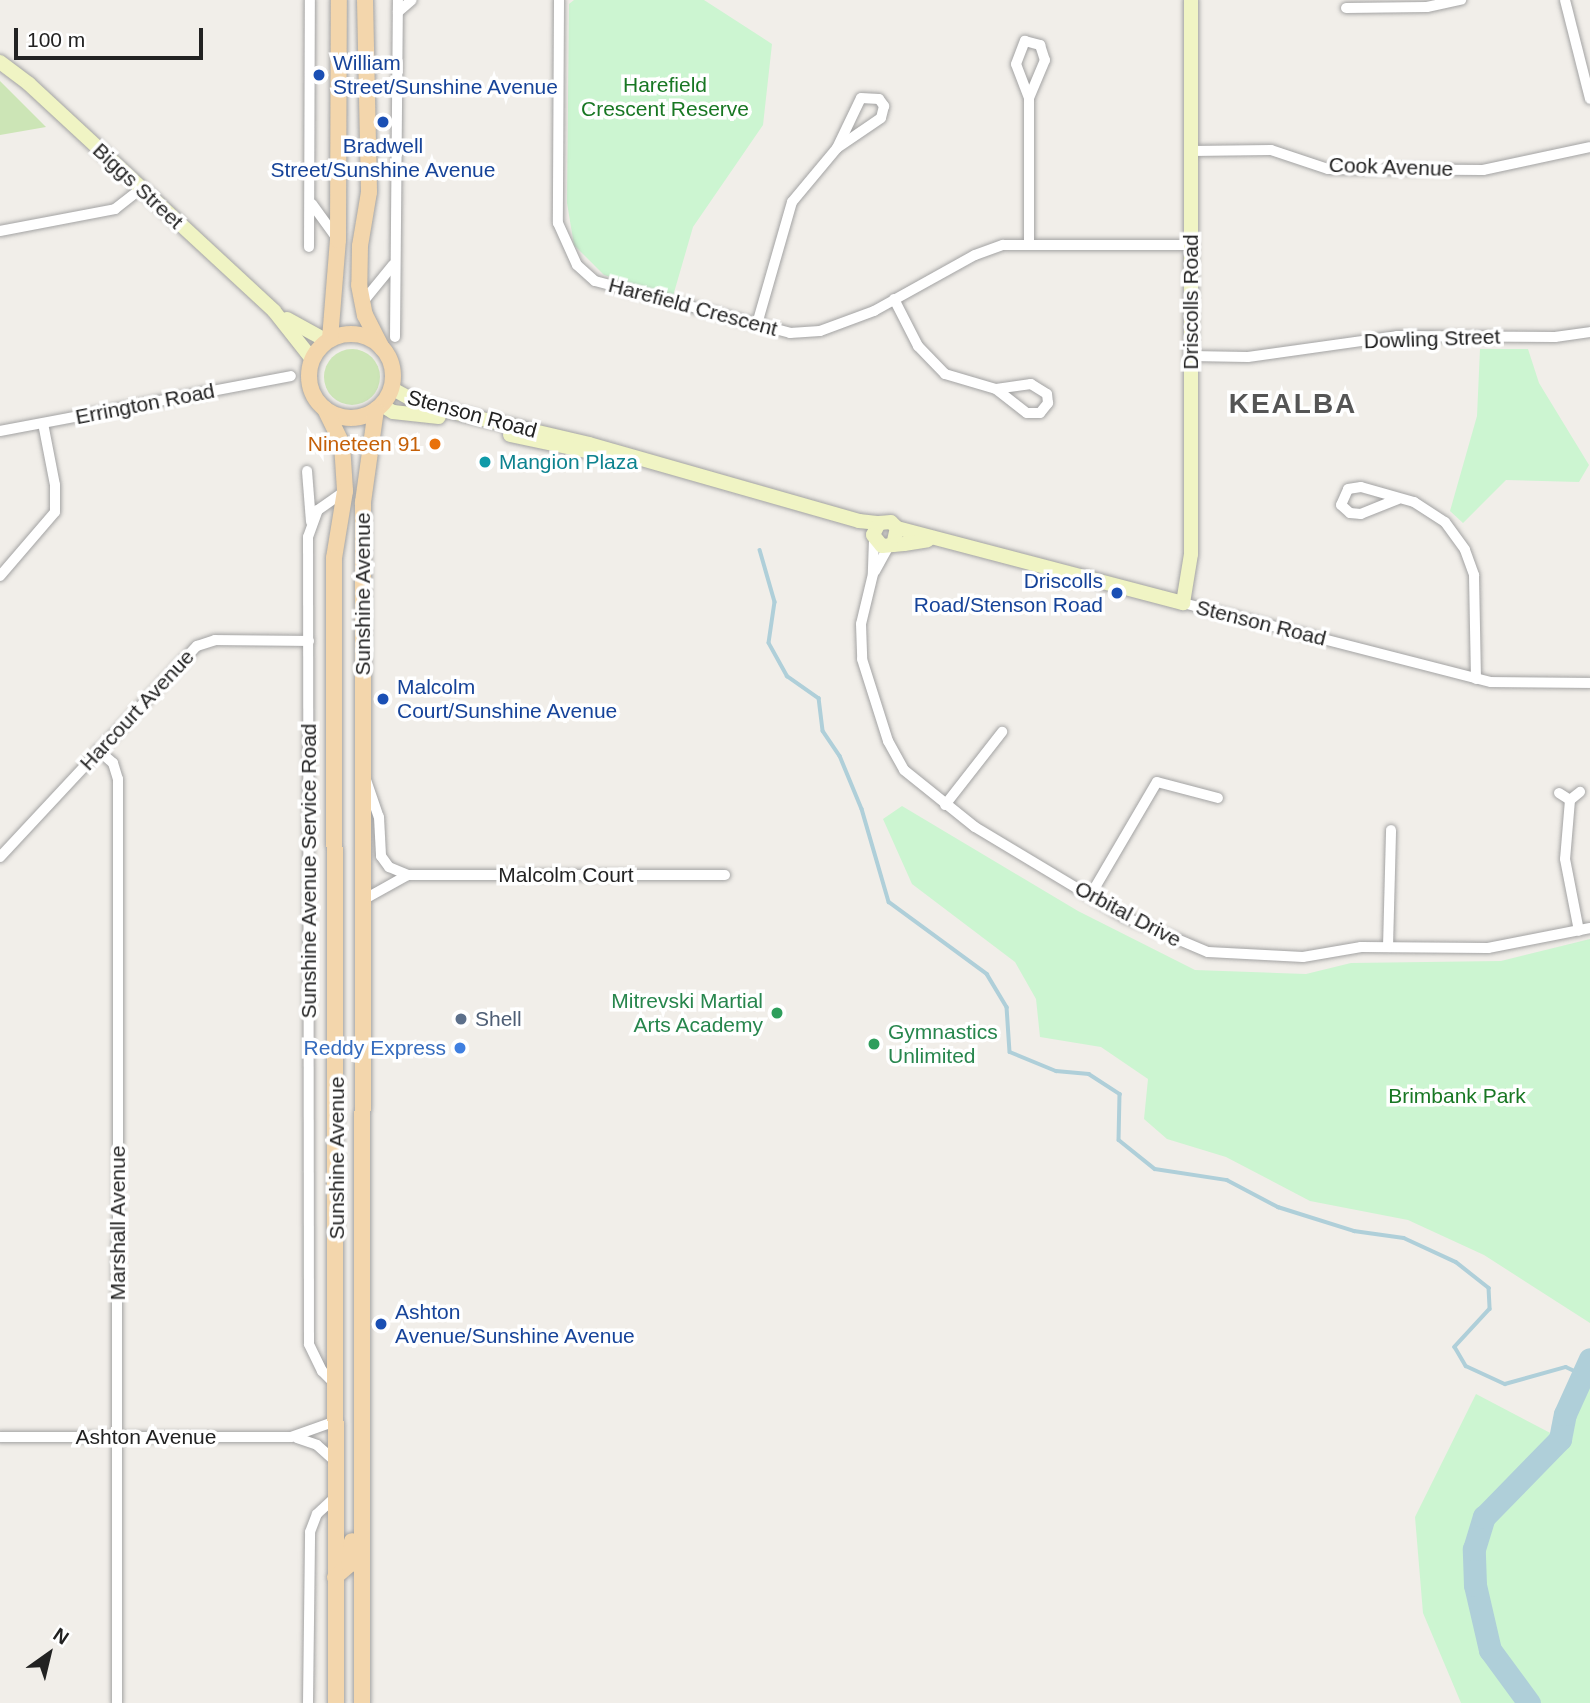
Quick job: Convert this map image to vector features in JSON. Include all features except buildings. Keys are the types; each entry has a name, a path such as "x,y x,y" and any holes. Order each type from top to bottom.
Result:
{"main road":[{"path":"329,340 338,240 339,0"},
{"path":"365,0 365,137 369,192 359,258 362,303 388,343 393,371 391,388 378,407 345,417 325,409 309,382 312,359 329,340 358,334 388,343"},
{"name":"Sunshine Avenue","path":"362,1703 363,492 378,407"},
{"name":"Sunshine Avenue","path":"325,409 342,444 345,491 334,558 337,872 336,1703"},
{"path":"337,872 363,900"},
{"path":"336,1208 347,1143 347,1096 353,1084 362,1082"},
{"path":"335,1577 346,1569 352,1556 362,1427"}],"street":[{"path":"309,247 312,204 310,0"},
{"path":"388,343 393,265 398,6 412,0"},
{"name":"Harefield Crescent","path":"559,0 558,223 565,246 577,265 596,281 790,332 820,331 894,299 975,255 1003,245 1190,245"},
{"name":"Driscolls Road","path":"1183,603 1191,570 1191,0"},
{"path":"1346,8 1427,7 1461,0"},
{"path":"1565,0 1590,99"},
{"path":"1029,97 1016,64 1025,41 1040,45 1044,53 1029,97 1029,244"},
{"name":"Biggs Street","path":"0,62 274,311 312,359"},
{"path":"757,324 792,202 837,148 861,98 879,99 884,106 881,118 837,148"},
{"name":"Cook Avenue","path":"1192,151 1271,150 1328,169 1483,170 1590,147"},
{"path":"0,231 115,209 141,189"},
{"path":"312,204 338,240"},
{"path":"362,303 393,265"},
{"path":"894,299 930,362 945,374 996,389"},
{"name":"Biggs Street","path":"274,311 329,340"},
{"name":"Dowling Street","path":"1190,356 1248,357 1397,336 1555,337 1590,332"},
{"name":"Errington Road","path":"0,431 290,376"},
{"name":"Stenson Road","path":"391,388 422,405 636,458 837,513 879,523 887,521 897,528 936,539 1476,679 1590,683"},
{"name":"Stenson Road","path":"378,407 393,412 455,420 578,452 636,458"},
{"path":"0,576 55,512 56,493 43,423"},
{"name":"Sunshine Avenue Service Road","path":"307,471 311,522 309,1344 322,1371 336,1385"},
{"path":"1398,499 1356,514 1345,510 1341,499 1354,487 1424,506 1445,522 1472,565 1476,593 1476,679"},
{"path":"311,522 322,505 345,491"},
{"name":"Stenson Road","path":"837,513 873,539 891,546 936,539"},
{"path":"873,539 879,523"},
{"path":"891,546 897,528"},
{"name":"Orbital Drive","path":"873,539 873,574 861,624 864,679 900,764 945,805 1090,896 1158,933 1208,952 1303,957 1362,947 1488,948 1584,930"},
{"name":"Orbital Drive","path":"873,574 891,546"},
{"name":"Harcourt Avenue","path":"0,857 197,646 215,640 309,641"},
{"path":"945,805 1002,732"},
{"name":"Marshall Avenue","path":"98,750 113,763 118,779 117,1703"},
{"path":"363,772 379,817 381,856 389,867 408,875"},
{"path":"1090,896 1157,782 1218,798"},
{"path":"1580,792 1570,800 1565,859 1584,930"},
{"path":"1559,793 1570,800"},
{"path":"1388,947 1391,830"},
{"name":"Malcolm Court","path":"363,900 386,883 408,875 725,875"},
{"name":"Ashton Avenue","path":"291,1437 336,1421"},
{"name":"Ashton Avenue","path":"0,1437 291,1437 312,1441 335,1461"},
{"path":"308,1703 310,1532 317,1514 335,1497"}],"green space":[{"name":"Harefield Crescent Reserve","path":"574,0 704,0 772,44 763,125 693,227 673,296 604,275 574,245 567,203 569,4"},
{"path":"0,81 46,127 0,135"},
{"path":"352,349 363,351 372,357 378,366 378,388 372,397 363,403 352,405 341,403 332,397 326,388 324,377 326,366 332,357 341,351"},
{"path":"1480,349 1528,349 1539,383 1589,465 1579,482 1506,480 1463,523 1450,511 1477,416"},
{"name":"Brimbank Park","path":"902,806 1078,911 1195,970 1306,974 1351,963 1501,961 1590,939 1590,1323 1484,1255 1408,1220 1310,1201 1226,1157 1167,1139 1144,1119 1148,1079 1101,1047 1040,1037 1036,999 1015,962 912,884 883,819"},
{"path":"1590,1359 1590,1703 1461,1703 1423,1613 1415,1517 1476,1394 1560,1438"}],"waterway":[{"path":"760,550 775,602 769,643 787,676 819,698 823,731 840,756 862,809 889,902 987,974 1007,1007 1010,1052 1056,1071 1089,1074 1120,1094 1119,1140 1155,1169 1227,1180 1278,1207 1354,1231 1404,1238 1456,1262 1489,1288 1490,1309 1455,1347 1466,1366 1505,1384 1566,1367 1581,1374"},
{"path":"1529,1703 1490,1650 1475,1585 1474,1549 1484,1517 1560,1439 1565,1414 1590,1359"}],"place":[{"name":"William Street/Sunshine Avenue","path":"319,75"},
{"name":"Bradwell Street/Sunshine Avenue","path":"383,122"},
{"name":"Nineteen 91","path":"435,444"},
{"name":"Mangion Plaza","path":"485,462"},
{"name":"Driscolls Road/Stenson Road","path":"1117,593"},
{"name":"Malcolm Court/Sunshine Avenue","path":"383,699"},
{"name":"Mitrevski Martial Arts Academy","path":"777,1013"},
{"name":"Shell","path":"461,1019"},
{"name":"Gymnastics Unlimited","path":"874,1044"},
{"name":"Reddy Express","path":"460,1048"},
{"name":"Ashton Avenue/Sunshine Avenue","path":"381,1324"}],"district":[{"name":"KEALBA","path":"1293,404"}]}
